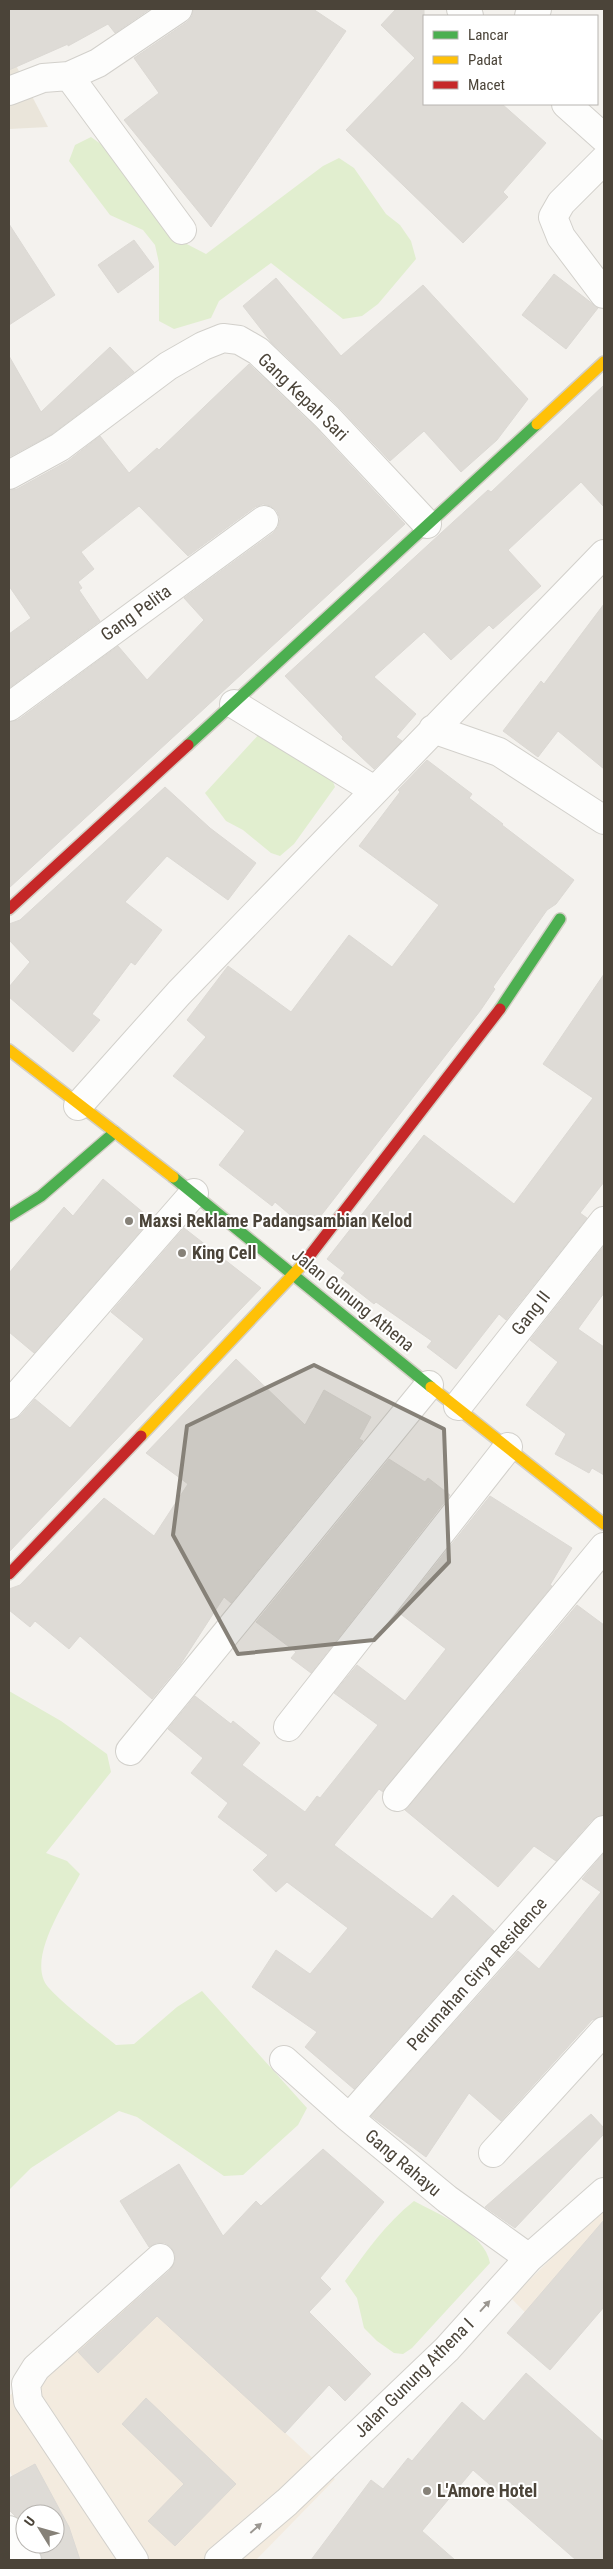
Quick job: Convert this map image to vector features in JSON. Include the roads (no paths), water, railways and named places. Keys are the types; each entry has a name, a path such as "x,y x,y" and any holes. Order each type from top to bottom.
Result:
{"street":[{"path":"9,91 36,80 69,76 98,63 178,9"},
{"path":"69,76 182,230"},
{"path":"567,105 604,138"},
{"path":"604,160 560,203 553,217 561,237 604,294"},
{"name":"Gang Kepah Sari","path":"9,475 60,447 168,366 203,346 223,338 239,340 258,351 327,417 427,524"},
{"path":"9,909 604,362"},
{"name":"Gang Pelita","path":"9,707 264,520"},
{"path":"78,1106 179,992 604,554"},
{"path":"234,704 374,790"},
{"path":"433,729 499,752 601,813"},
{"path":"9,1574 295,1275 493,1020 560,919"},
{"name":"Jalan Gunung Athena","path":"9,1050 78,1106 194,1193 429,1385 458,1406 604,1524"},
{"path":"9,1216 41,1196 115,1132"},
{"path":"9,1405 194,1193"},
{"name":"Gang II","path":"458,1406 604,1221"},
{"path":"130,1751 429,1385"},
{"path":"288,1727 508,1447"},
{"path":"397,1797 604,1547"},
{"name":"Perumahan Girya Residence","path":"349,2118 604,1830"},
{"path":"493,2153 604,2032"},
{"name":"Gang Rahayu","path":"284,2060 349,2118 447,2199 529,2258"},
{"name":"Jalan Gunung Athena I","path":"219,2560 287,2502 440,2355 529,2258 604,2192"},
{"path":"134,2560 28,2401 26,2384 36,2368 160,2258"},
{"path":"9,2530 27,2560"}],"place":[{"name":"Maxsi Reklame Padangsambian Kelod","path":"129,1221"},
{"name":"King Cell","path":"182,1253"},
{"name":"L'Amore Hotel","path":"427,2491"}]}
